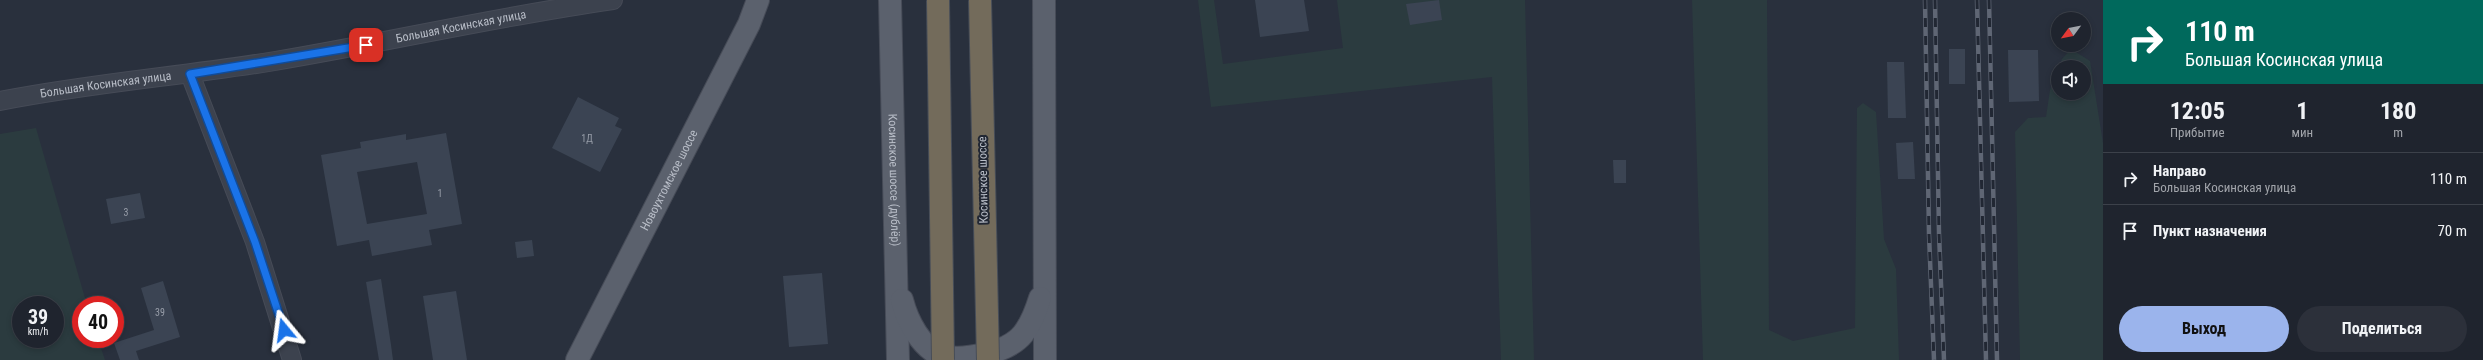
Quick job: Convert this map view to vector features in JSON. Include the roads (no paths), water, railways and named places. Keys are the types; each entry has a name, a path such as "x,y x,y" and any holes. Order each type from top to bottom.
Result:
{"highway":[{"path":"938,0 943,360"},
{"name":"Косинское шоссе","path":"980,0 988,360"}],"main road":[{"name":"Новоухтомское шоссе","path":"577,360 746,30 758,0"},
{"name":"Косинское шоссе (дублёр)","path":"890,0 898,284 898,360"},
{"path":"1044,0 1043,287 1045,357"},
{"path":"898,284 911,325 926,344 942,356 967,358 999,351 1022,335 1035,314 1043,287"}],"street":[{"name":"Большая Косинская улица","path":"0,101 44,92 190,74 402,39 570,3 613,0"},
{"path":"190,74 255,242 292,360"}],"railway":[{"path":"1925,0 1929,234 1934,360"},
{"path":"1935,0 1939,233 1944,360"},
{"path":"1977,0 1986,360"},
{"path":"1989,0 1997,360"}]}
